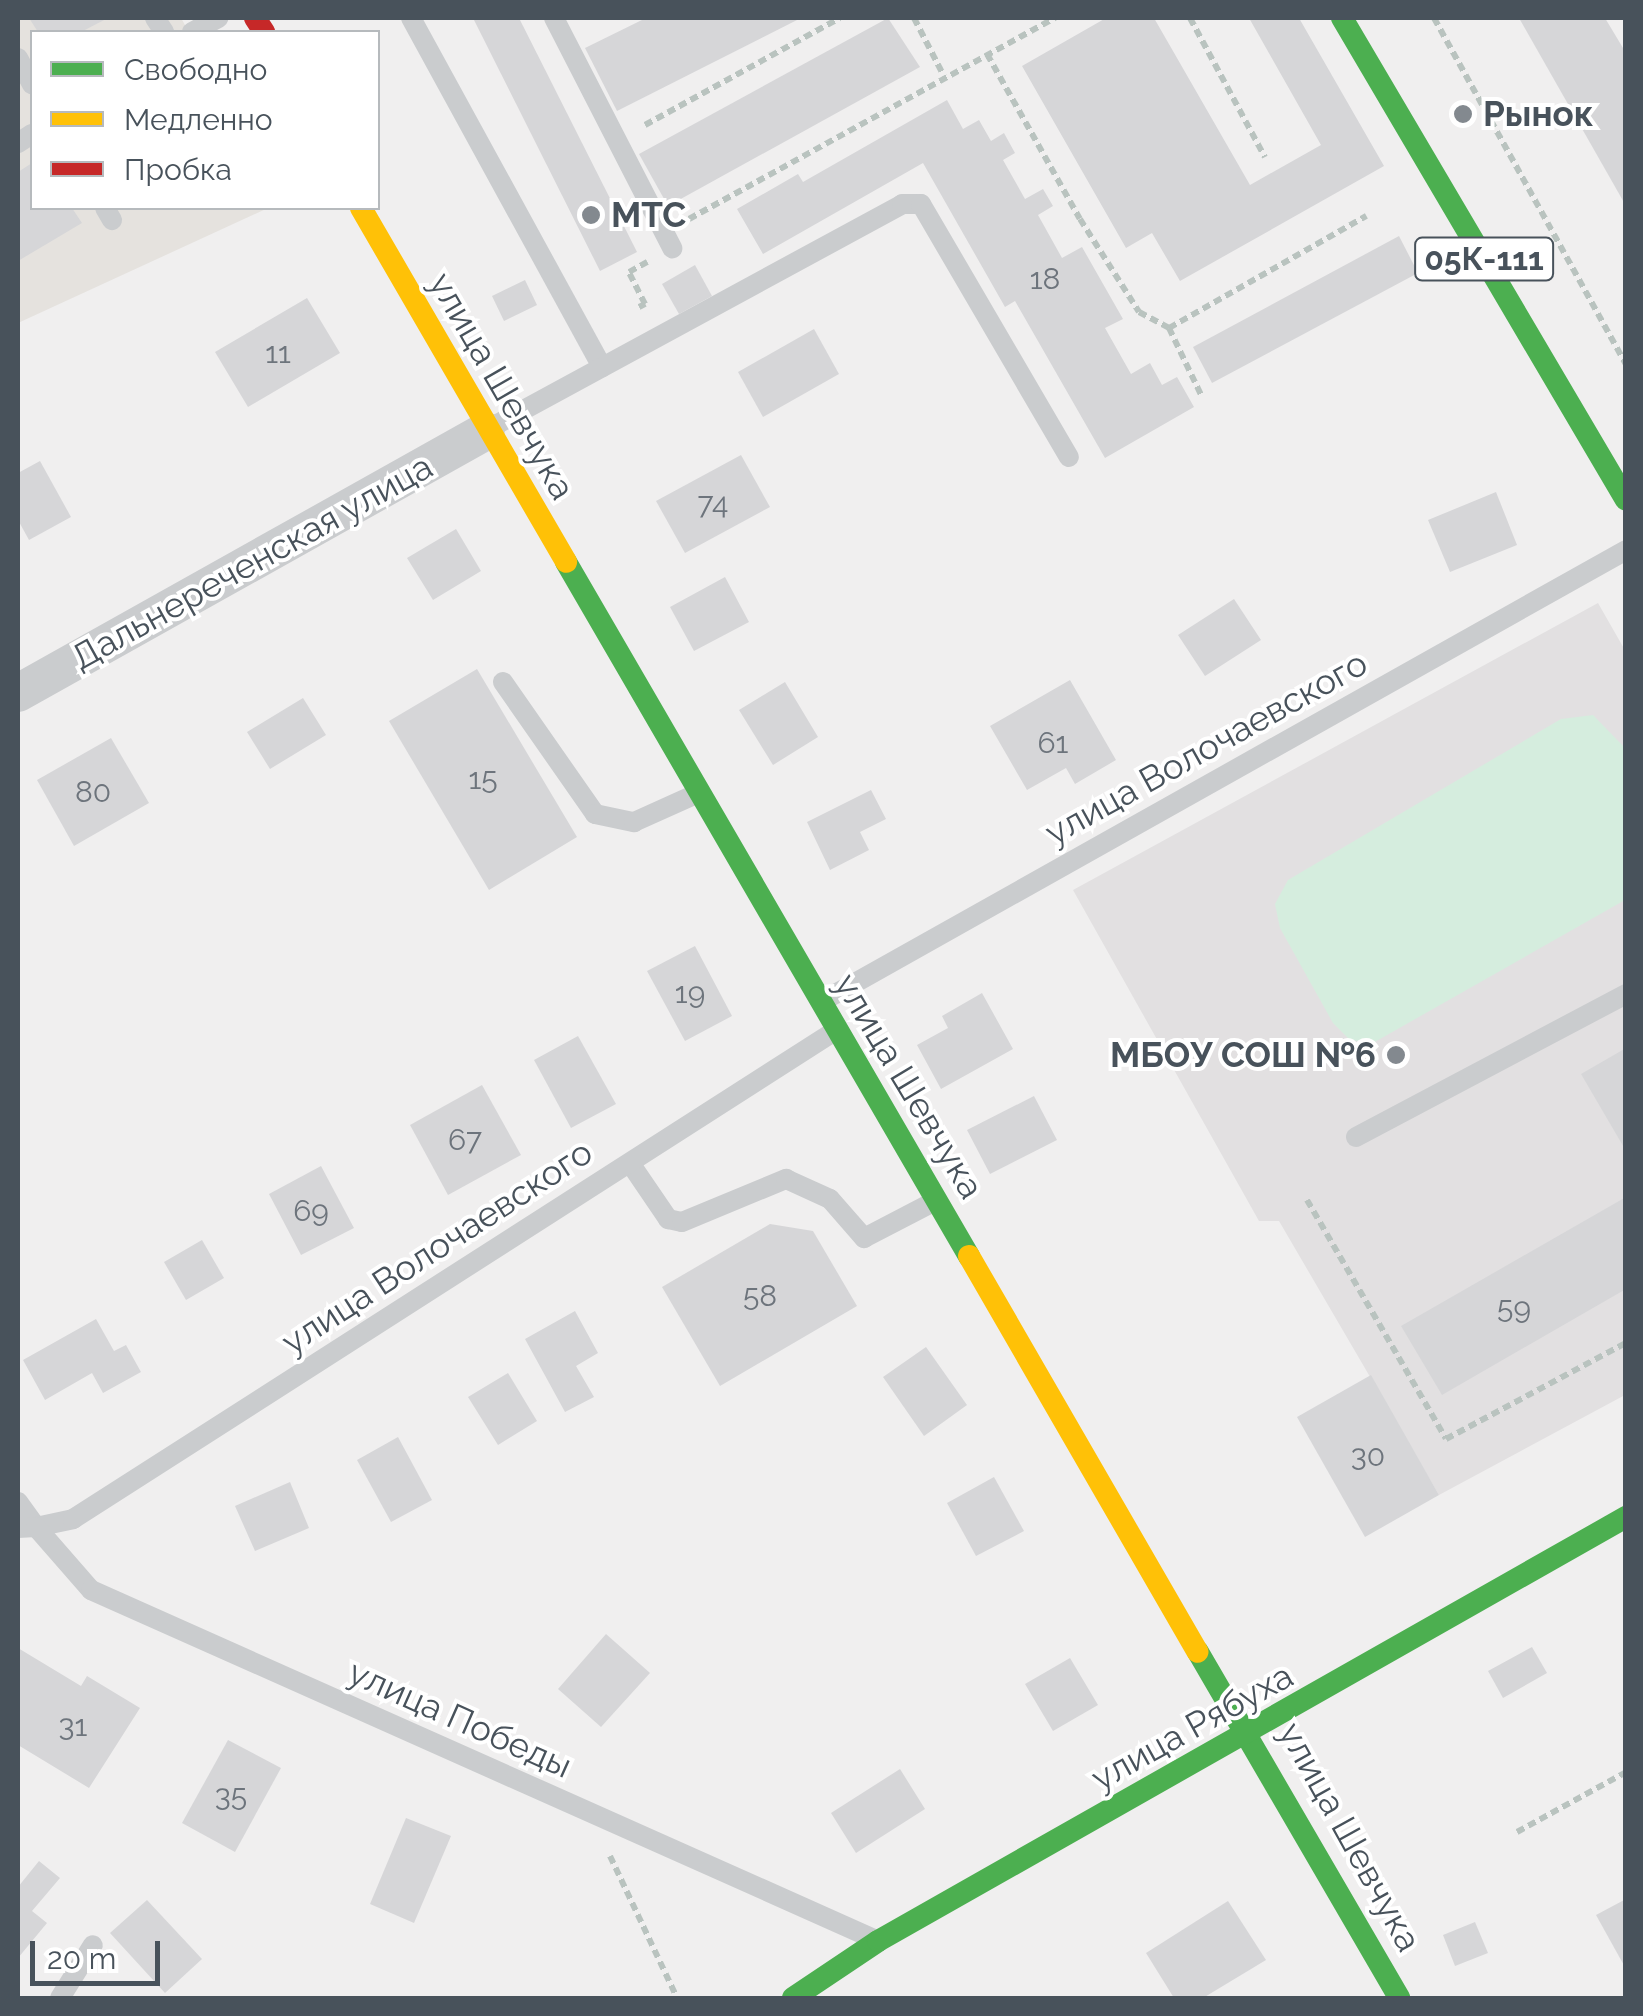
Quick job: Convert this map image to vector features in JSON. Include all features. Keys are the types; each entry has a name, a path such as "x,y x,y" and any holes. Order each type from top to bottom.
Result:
{"street":[{"name":"05К-111","path":"1342,18 1626,500"},
{"name":"улица Шевчука","path":"362,210 696,794 1253,1735 1399,1998"},
{"name":"Дальнереченская улица","path":"18,693 486,431"},
{"name":"улица Рябуха","path":"792,1998 878,1941 1253,1735 1626,1517"}],"lane":[{"path":"196,30 218,18"},
{"path":"411,18 602,367"},
{"path":"554,18 672,248"},
{"path":"18,58 30,80"},
{"path":"486,431 902,204 921,204 1069,457"},
{"name":"улица Волочаевского","path":"819,1004 1626,550"},
{"path":"503,682 595,814 634,822 696,794"},
{"path":"1356,1137 1626,994"},
{"name":"улица Волочаевского","path":"27,1528 73,1518 836,1031"},
{"path":"630,1162 668,1220 682,1222 786,1179 830,1199 864,1238 936,1200"},
{"name":"улица Победы","path":"18,1502 27,1528 91,1590 878,1941"},
{"path":"60,1998 92,1945"}],"path":[{"path":"617,140 840,18"},
{"path":"914,18 944,76"},
{"path":"585,334 645,304 629,272 672,248 698,239 689,218 1055,18"},
{"path":"1190,18 1264,157"},
{"path":"1434,18 1626,366"},
{"path":"988,54 1139,312 1170,328 1202,397"},
{"path":"1170,328 1366,216"},
{"path":"1307,1200 1446,1439 1626,1343"},
{"path":"1518,1832 1626,1772"},
{"path":"588,1812 677,1998"}],"shaded area":[{"path":"18,18 181,18 188,30 30,30 30,210 264,210 18,323"},
{"name":"МБОУ СОШ №6","path":"1598,603 1626,652 1625,1395 1439,1495 1279,1221 1259,1221 1073,890"}],"green space":[{"path":"1593,715 1625,748 1625,900 1373,1043 1350,1040 1333,1023 1280,928 1275,904 1288,880 1561,719"}],"building":[{"path":"29,18 108,18 85,30 37,30"},
{"path":"473,18 519,18 637,252 600,271"},
{"path":"646,18 801,18 617,111 585,48"},
{"path":"888,18 920,67 668,206 639,154"},
{"path":"1106,18 1154,18 1250,185 1321,145 1249,18 1299,18 1384,166 1180,281 1152,233 1126,248 1022,66"},
{"path":"1519,18 1605,18 1626,53 1626,206"},
{"path":"947,100 963,129 979,120 991,141 1004,133 1015,153 1003,160 1025,199 1043,189 1053,206 1038,215 1062,258 1082,247 1123,319 1105,328 1131,374 1150,363 1162,385 1177,377 1194,407 1105,458 1015,301 1005,307 923,163 763,254 737,209 798,174 803,182"},
{"path":"30,164 30,210 73,210 82,223 18,261 18,172"},
{"path":"1399,236 1418,273 1212,383 1193,347"},
{"path":"695,265 712,296 679,314 662,284"},
{"path":"525,280 537,305 504,321 492,296"},
{"path":"307,298 340,353 248,407 215,352"},
{"path":"814,329 839,374 763,417 738,372"},
{"path":"741,455 770,507 685,553 656,501"},
{"path":"40,461 71,517 29,540 18,520 18,473"},
{"path":"1496,492 1517,545 1450,572 1428,520"},
{"path":"456,529 481,571 433,600 407,558"},
{"path":"725,577 749,622 694,651 670,607"},
{"path":"1234,599 1261,640 1205,676 1178,635"},
{"path":"477,669 577,837 489,890 389,721"},
{"path":"1070,680 1116,760 1075,784 1066,768 1027,790 990,726"},
{"path":"785,682 818,737 773,765 739,710"},
{"path":"303,698 326,735 270,769 247,732"},
{"path":"111,738 149,803 74,846 37,780"},
{"path":"871,790 886,819 860,832 869,850 830,870 807,822"},
{"path":"695,946 732,1016 685,1041 647,971"},
{"path":"982,993 1013,1049 941,1089 917,1045 948,1028 942,1016"},
{"path":"578,1036 616,1104 571,1128 534,1060"},
{"path":"1626,1048 1626,1151 1581,1074"},
{"path":"482,1085 521,1155 448,1195 410,1125"},
{"path":"1034,1096 1057,1140 990,1174 967,1130"},
{"path":"321,1166 354,1228 301,1255 269,1194"},
{"path":"1626,1197 1626,1289 1442,1395 1401,1326"},
{"path":"770,1224 813,1231 857,1306 720,1386 662,1287"},
{"path":"202,1240 224,1278 186,1300 164,1262"},
{"path":"575,1311 598,1353 576,1366 594,1397 565,1412 525,1339"},
{"path":"96,1319 114,1351 126,1345 141,1372 103,1393 92,1373 45,1400 23,1360"},
{"path":"926,1347 967,1405 924,1436 883,1377"},
{"path":"508,1373 537,1421 498,1445 468,1397"},
{"path":"1371,1375 1439,1495 1365,1537 1297,1417"},
{"path":"398,1437 432,1500 391,1522 357,1460"},
{"path":"994,1477 1024,1531 976,1556 947,1503"},
{"path":"290,1482 309,1528 255,1551 235,1506"},
{"path":"606,1634 650,1673 601,1727 558,1689"},
{"path":"1532,1647 1547,1673 1503,1698 1488,1671"},
{"path":"18,1648 81,1686 87,1676 140,1708 89,1788 18,1745"},
{"path":"1070,1658 1098,1705 1053,1731 1025,1684"},
{"path":"228,1740 281,1768 235,1852 182,1823"},
{"path":"900,1769 925,1809 856,1853 831,1813"},
{"path":"406,1818 451,1836 414,1923 370,1904"},
{"path":"39,1861 60,1878 32,1911 47,1923 18,1958 18,1887"},
{"path":"1626,1899 1626,1969 1596,1915"},
{"path":"147,1900 202,1959 165,1993 110,1933"},
{"path":"1228,1901 1266,1960 1203,1998 1174,1998 1146,1953"},
{"path":"1475,1922 1488,1953 1455,1966 1443,1935"}],"traffic: fast":[{"path":"1342,18 1626,500"},
{"path":"566,562 969,1256"},
{"path":"793,1998 878,1941 1626,1517"},
{"path":"1198,1652 1399,1998"}],"traffic: slow":[{"path":"362,210 566,562"},
{"path":"969,1256 1198,1652"}],"traffic: jam":[{"path":"255,18 263,30"}],"place":[{"name":"Рынок","path":"1463,114"},
{"name":"МТС","path":"591,215"},
{"name":"МБОУ СОШ №6","path":"1396,1055"}]}
